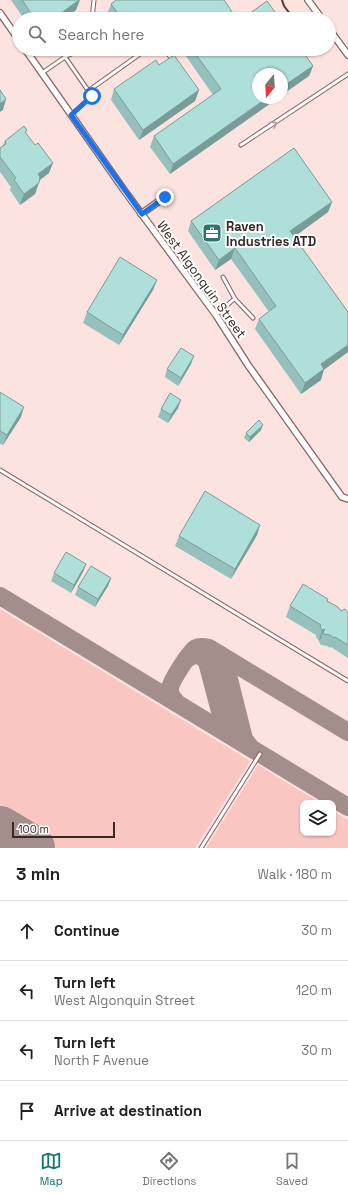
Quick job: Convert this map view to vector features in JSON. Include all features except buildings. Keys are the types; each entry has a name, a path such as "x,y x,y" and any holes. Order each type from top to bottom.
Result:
{"street":[{"path":"308,0 317,12"},
{"path":"0,12 12,30"},
{"path":"336,39 348,55"},
{"name":"West Algonquin Street","path":"30,56 216,315 245,360 342,497 348,500"},
{"path":"142,214 165,197"}],"lane":[{"path":"93,12 94,0"},
{"path":"88,91 137,56"},
{"path":"170,56 173,60"},
{"path":"42,73 65,57 92,96 71,115"},
{"path":"241,146 348,74"},
{"path":"223,277 235,299 253,318"},
{"path":"216,315 235,299"},
{"path":"0,470 348,681"},
{"path":"201,848 260,754"}],"shaded area":[{"path":"0,609 250,761 195,848 55,848 0,815"},
{"path":"258,765 315,800 300,800 300,836 336,836 336,813 348,820 348,848 206,848"}],"taxiway":[{"path":"0,596 348,807"},
{"path":"176,702 170,692 171,684 185,660 193,650 198,647 206,647 348,732"},
{"path":"219,654 225,663 244,739 250,747"},
{"path":"187,659 198,655 203,657 207,662 223,723 230,735"}],"runway":[{"path":"0,829 32,848"}],"railway":[{"path":"282,0 289,12"}],"place":[{"name":"Raven Industries ATD","path":"212,233"}],"route":[{"path":"92,96 71,115 124,190 142,214 165,197"}]}
